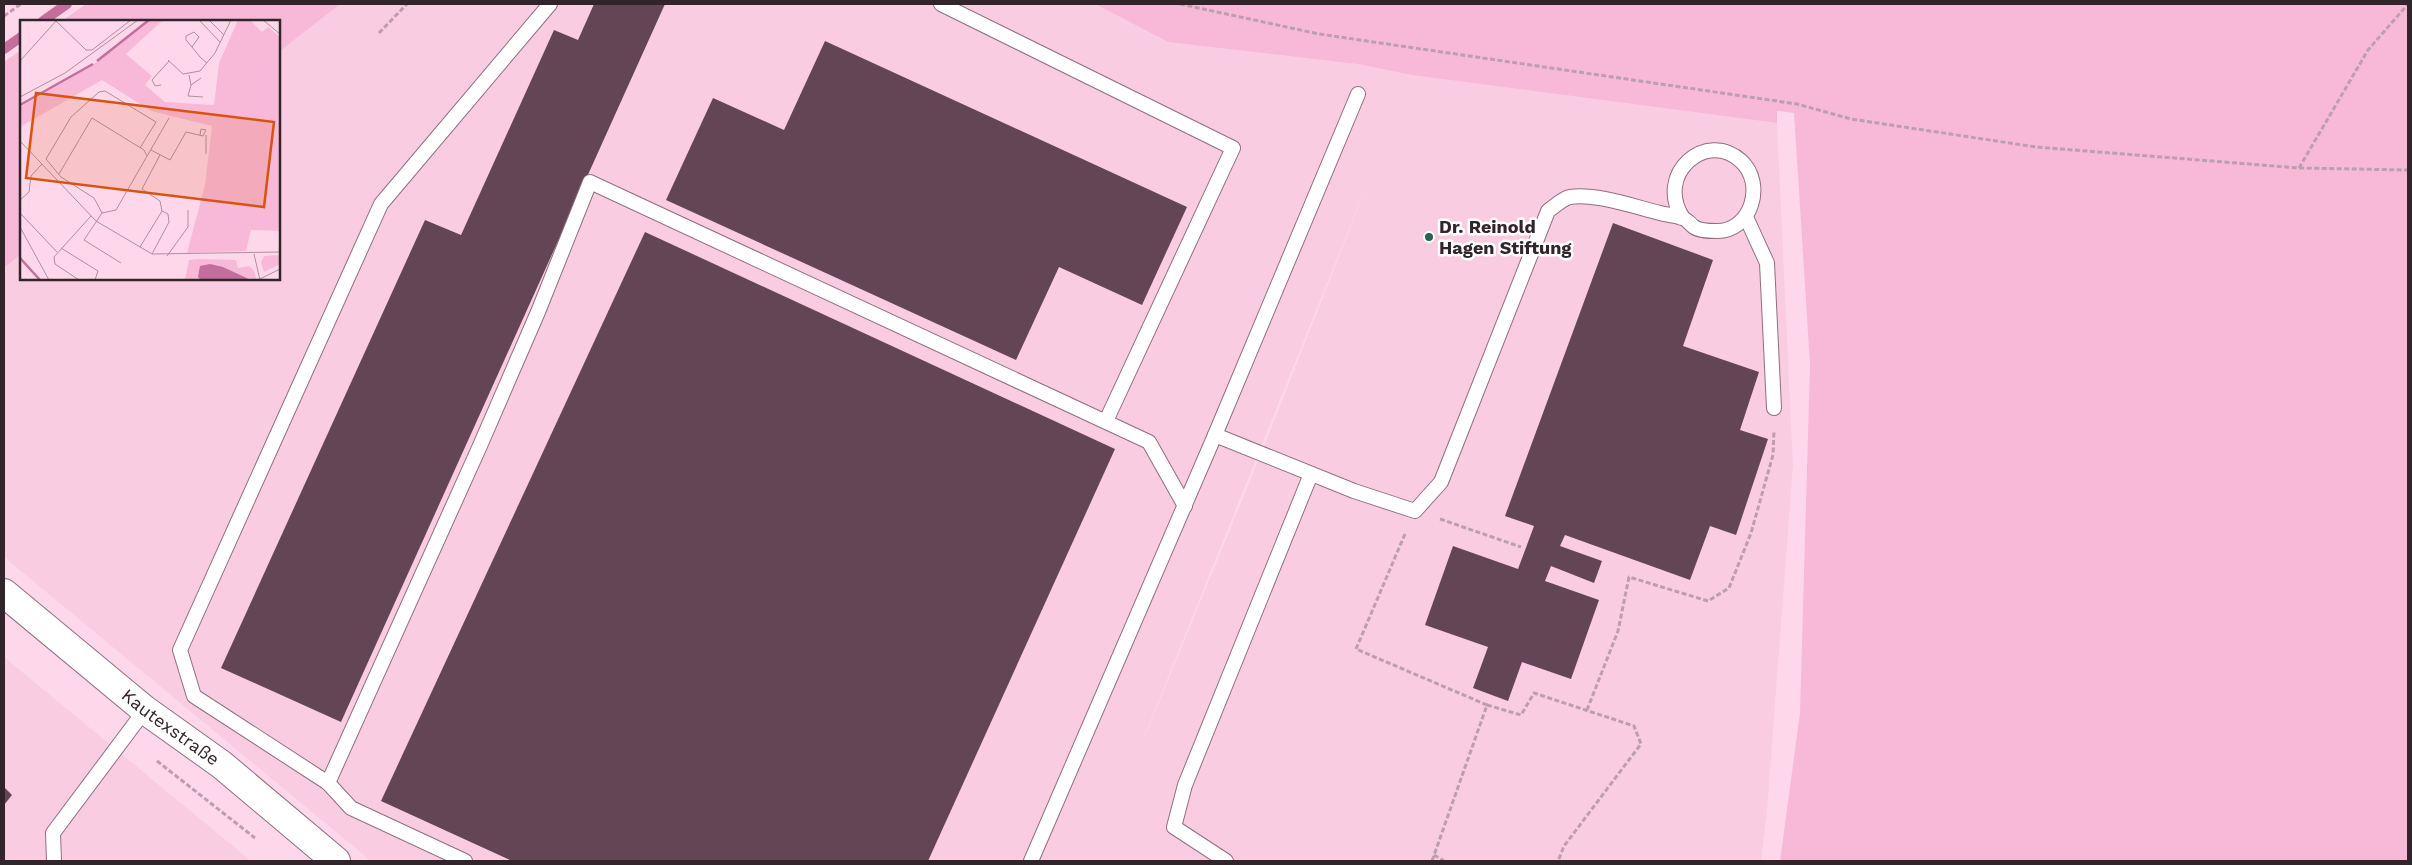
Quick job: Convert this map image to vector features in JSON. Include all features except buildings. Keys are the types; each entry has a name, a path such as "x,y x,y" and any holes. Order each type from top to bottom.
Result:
{"street":[{"name":"Kautexstraße","path":"4,593 145,710 222,765 336,861"}],"lane":[{"path":"465,861 351,808 328,783 194,696 180,650 381,204 550,4"},
{"path":"941,4 1233,148 1106,421"},
{"path":"1031,861 1216,435 1358,94"},
{"path":"1708,151 1722,151 1741,161 1752,178 1754,192 1753,203 1746,216 1731,228 1718,232 1694,227 1683,218 1677,208 1673,194 1676,177 1685,163 1708,151"},
{"path":"328,783 498,402 590,182 1149,442 1185,506"},
{"path":"1216,435 1311,474 1415,511 1441,482 1548,211 1569,197 1608,199 1683,218"},
{"path":"1746,216 1767,263 1774,405"},
{"path":"1226,861 1174,826 1185,785 1311,474"},
{"path":"54,861 53,833 145,710"}],"path":[{"path":"4,16 21,4"},
{"path":"379,33 407,4"},
{"path":"1180,4 1320,34 1797,104 1851,119 2036,147 2298,168 2408,170"},
{"path":"2298,168 2368,50 2408,4"},
{"path":"1587,710 1618,631 1629,577 1708,602 1729,588 1751,533 1773,455 1774,405"},
{"path":"1522,547 1415,511 1356,650 1487,705 1521,715 1534,693 1634,726 1641,744 1564,846 1558,861"},
{"path":"1432,861 1487,705"},
{"path":"1434,855 1444,861"}],"shaded area":[{"path":"86,4 340,4 280,51 280,20 63,20"},
{"path":"340,4 1095,4 1168,42 1311,55 1411,75 1777,123 1793,465 1767,812 1761,861 371,861 4,557 4,268 20,255 20,280 280,280 280,51","holes":["1372,172 1261,454 1144,738"]},
{"path":"1095,4 2408,4 2408,861 1780,861 1800,713 1810,365 1794,113 1777,111 1777,123 1411,75 1357,64 1168,42"},
{"path":"20,51 20,255 4,268 4,62"},
{"path":"4,657 251,861 4,861"}],"waterway":[{"path":"44,20 67,4"},
{"path":"4,49 20,38"}],"place":[{"name":"Dr. Reinold Hagen Stiftung","path":"1429,237"}]}
